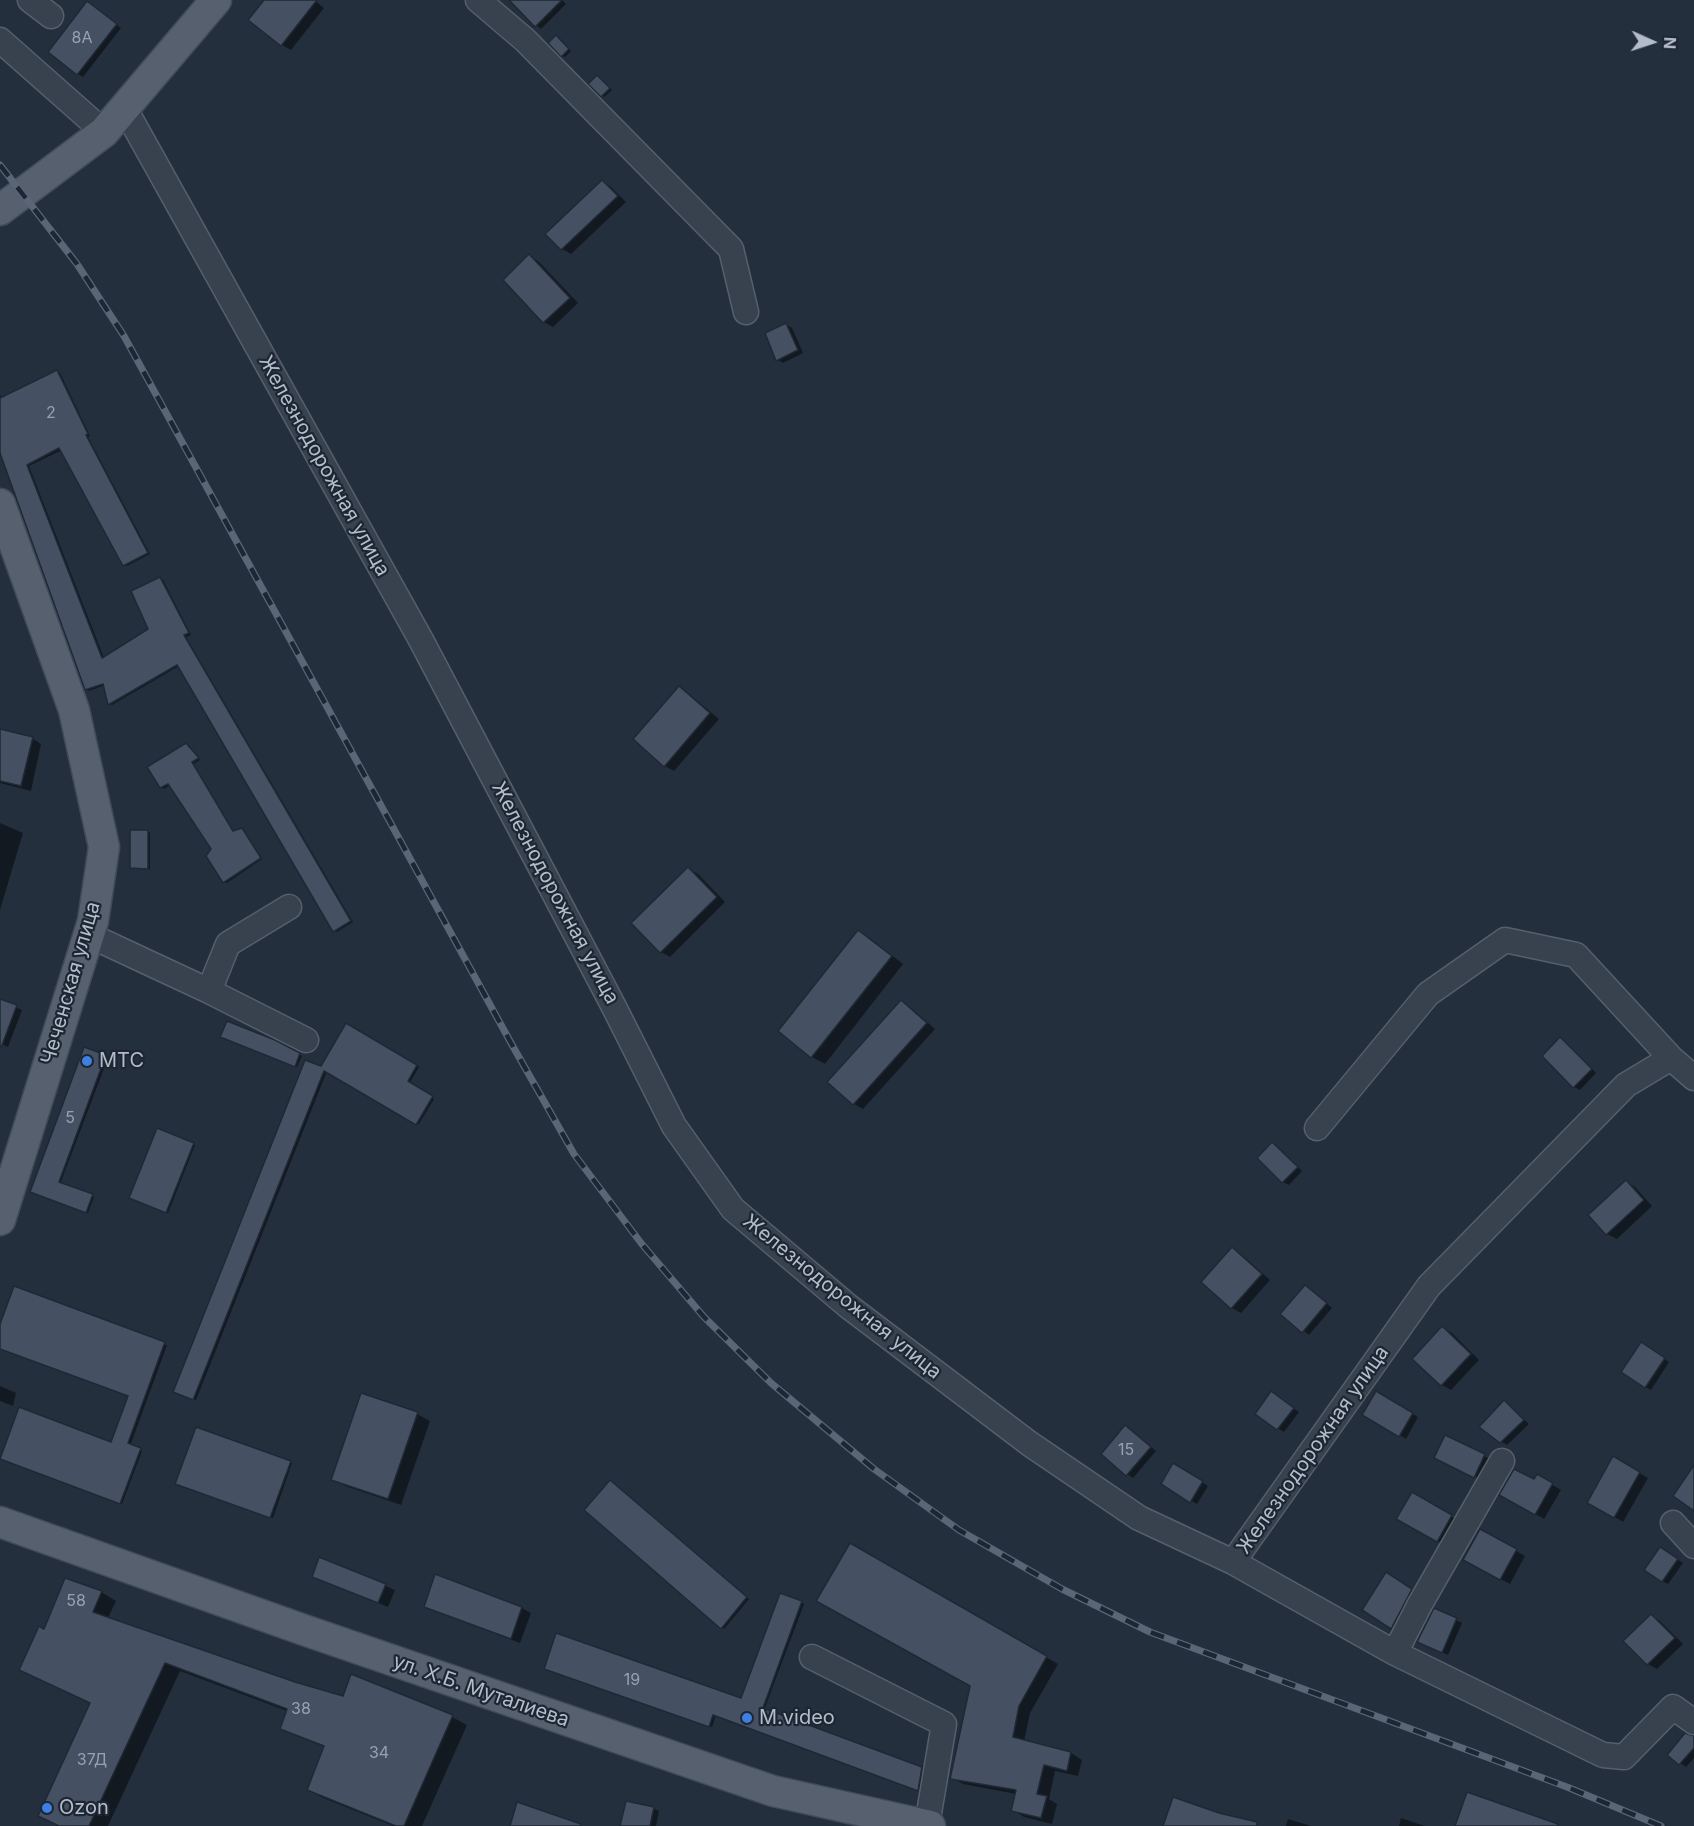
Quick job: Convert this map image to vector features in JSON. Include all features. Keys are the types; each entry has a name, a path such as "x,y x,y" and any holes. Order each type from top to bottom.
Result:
{"main road":[{"path":"2,211 104,132 216,0"},
{"name":"Чеченская улица","path":"0,504 74,710 104,847 93,921 0,1220"},
{"name":"ул. Х.Б. Муталиева","path":"0,1522 304,1630 773,1791 929,1826"}],"street":[{"path":"30,0 51,16"},
{"path":"478,0 525,40 731,249 746,312"},
{"path":"0,40 104,132"},
{"name":"Железнодорожная улица","path":"124,109 421,640 614,1006 674,1126 733,1209 848,1306 1030,1443 1139,1518 1233,1562 1429,1286 1626,1085 1671,1058"},
{"path":"209,991 228,944 289,907"},
{"path":"89,935 209,991 306,1040"},
{"path":"1317,1128 1428,994 1505,940 1576,955 1671,1058 1694,1078"},
{"path":"1395,1653 1420,1604 1502,1461"},
{"path":"1673,1523 1694,1545"},
{"path":"1233,1562 1395,1653 1603,1755 1624,1757 1673,1707 1694,1722"},
{"path":"812,1657 944,1724 929,1826"}],"building":[{"path":"264,0 317,0 281,46 248,20"},
{"path":"509,0 562,0 535,27"},
{"path":"87,1 117,24 77,75 48,52"},
{"path":"556,35 569,49 561,57 548,43"},
{"path":"597,75 610,88 601,97 588,84"},
{"path":"602,180 618,196 561,250 545,234"},
{"path":"529,254 570,298 543,323 503,280"},
{"path":"786,323 798,350 776,361 765,333"},
{"path":"57,370 88,434 86,435 148,553 123,566 59,448 27,465 102,658 148,629 131,591 160,577 189,633 184,635 351,921 333,932 177,665 108,705 103,684 85,690 0,453 0,398"},
{"path":"679,686 710,713 664,767 633,739"},
{"path":"0,729 33,737 21,786 0,781"},
{"path":"186,743 199,758 192,762 233,831 242,828 261,858 223,883 206,856 211,849 168,784 160,788 147,767"},
{"path":"130,830 148,830 148,869 130,868"},
{"path":"688,867 717,897 660,953 631,923"},
{"path":"858,930 892,956 811,1058 778,1031"},
{"path":"0,999 17,1005 1,1048 0,1047"},
{"path":"901,1000 927,1023 853,1105 827,1082"},
{"path":"227,1021 275,1040 300,1053 295,1067 220,1037"},
{"path":"346,1023 417,1065 408,1081 433,1096 416,1125 324,1071 193,1400 173,1392 305,1060 321,1066"},
{"path":"1560,1037 1592,1069 1573,1088 1542,1056"},
{"path":"84,1047 106,1055 59,1182 93,1194 86,1213 30,1192"},
{"path":"157,1128 194,1143 166,1213 129,1198"},
{"path":"1272,1142 1298,1167 1282,1183 1257,1158"},
{"path":"1626,1180 1644,1200 1606,1235 1588,1215"},
{"path":"1232,1247 1262,1274 1231,1309 1201,1282"},
{"path":"1305,1285 1327,1303 1302,1333 1280,1314"},
{"path":"14,1286 165,1342 128,1443 141,1448 120,1504 0,1459 19,1407 111,1442 128,1396 0,1349 0,1324"},
{"path":"1442,1326 1471,1354 1441,1386 1412,1359"},
{"path":"1641,1342 1665,1358 1645,1388 1621,1372"},
{"path":"1271,1391 1294,1408 1277,1430 1255,1414"},
{"path":"1376,1391 1413,1413 1399,1437 1362,1415"},
{"path":"361,1393 418,1412 388,1499 331,1480"},
{"path":"1504,1400 1524,1420 1500,1443 1479,1427"},
{"path":"1125,1425 1151,1447 1126,1476 1101,1454"},
{"path":"196,1427 291,1461 270,1518 175,1484"},
{"path":"1445,1435 1485,1454 1474,1478 1434,1458"},
{"path":"1613,1456 1640,1472 1614,1518 1587,1503"},
{"path":"1173,1463 1203,1481 1190,1503 1161,1484"},
{"path":"1694,1465 1694,1511 1673,1496"},
{"path":"1514,1469 1534,1479 1537,1474 1553,1483 1535,1515 1499,1495"},
{"path":"610,1480 747,1597 721,1629 584,1510"},
{"path":"1412,1492 1452,1515 1437,1542 1396,1519"},
{"path":"1480,1529 1517,1549 1500,1580 1463,1560"},
{"path":"850,1543 1047,1656 1019,1706 1013,1737 1071,1752 1067,1771 1044,1765 1037,1794 1047,1796 1041,1818 1011,1811 1016,1790 950,1779 970,1686 816,1601"},
{"path":"1660,1547 1678,1559 1662,1582 1644,1570"},
{"path":"319,1557 386,1584 378,1603 312,1577"},
{"path":"1386,1572 1412,1589 1391,1629 1362,1610"},
{"path":"435,1574 522,1607 511,1639 424,1607"},
{"path":"65,1578 102,1591 93,1612 295,1682 343,1696 351,1674 453,1715 404,1826 396,1826 307,1790 324,1746 280,1729 287,1709 165,1663 89,1826 59,1826 38,1816 90,1703 19,1670 39,1626 44,1629"},
{"path":"780,1593 802,1601 763,1708 922,1767 918,1791 713,1715 709,1727 544,1669 556,1633 741,1698"},
{"path":"1434,1608 1457,1618 1442,1653 1417,1642"},
{"path":"1651,1614 1675,1638 1647,1665 1623,1641"},
{"path":"1685,1733 1694,1736 1694,1748 1679,1765 1667,1755"},
{"path":"1467,1792 1558,1824 1557,1826 1455,1826"},
{"path":"1173,1797 1219,1813 1257,1822 1257,1826 1163,1826"},
{"path":"626,1801 654,1807 650,1826 620,1826"},
{"path":"517,1802 581,1824 580,1826 510,1826"}],"railway":[{"path":"0,165 77,264 124,336 574,1154 641,1243 704,1317 771,1383 874,1469 959,1530 1062,1589 1150,1632 1567,1787 1661,1826"}],"place":[{"name":"МТС","path":"87,1061"},
{"name":"M.video","path":"747,1718"},
{"name":"Ozon","path":"47,1808"}]}
